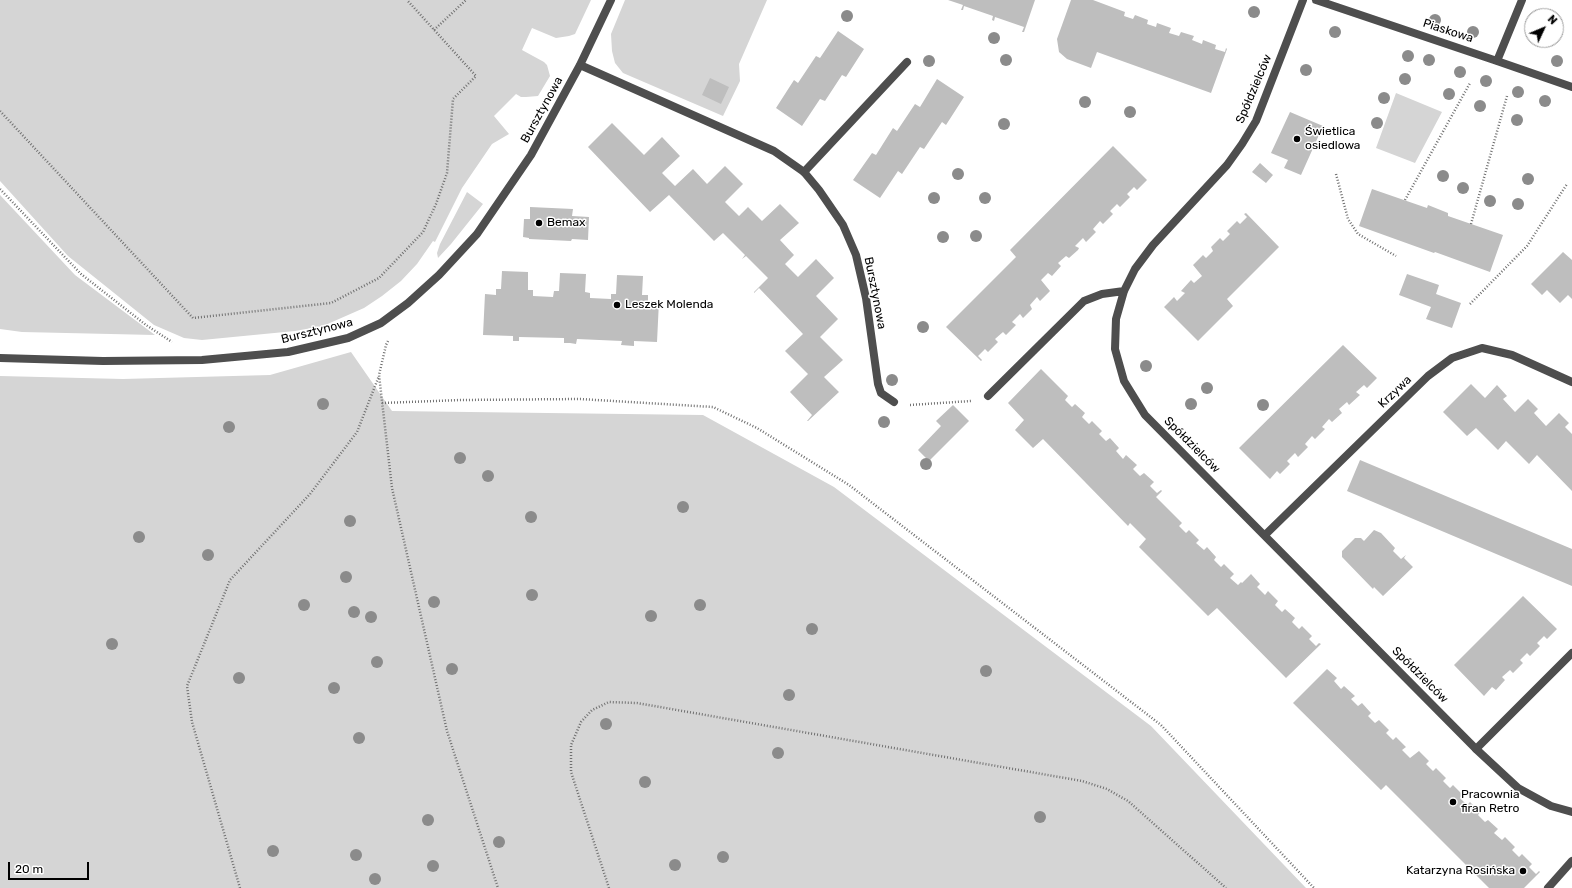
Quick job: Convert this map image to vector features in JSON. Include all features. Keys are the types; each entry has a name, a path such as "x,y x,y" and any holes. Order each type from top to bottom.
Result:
{"street":[{"name":"Bursztynowa","path":"0,358 103,361 202,360 288,352 348,338 381,323 408,303 439,275 476,234 531,155 580,65 611,0"},
{"name":"Spółdzielców","path":"1303,0 1256,121 1242,144 1227,165 1153,245 1135,269 1124,291 1116,319 1115,349 1124,381 1145,415 1476,749 1518,788 1551,806 1572,812"},
{"name":"Piaskowa","path":"1316,0 1572,87"},
{"path":"1497,61 1522,0"},
{"path":"804,172 907,62"},
{"name":"Bursztynowa","path":"580,65 774,150 804,172 819,190 843,225 856,254 866,298 878,384 881,393 894,402"},
{"path":"988,396 1084,301 1102,294 1124,291"},
{"name":"Krzywa","path":"1265,535 1428,376 1452,358 1482,348 1512,356 1572,382"},
{"path":"1476,749 1572,653"},
{"path":"1548,888 1572,861"}],"path":[{"path":"0,111 193,318 331,303 379,278 423,232 436,204 446,173 453,99 476,76 407,0"},
{"path":"434,30 466,0"},
{"path":"1405,200 1470,83"},
{"path":"1471,224 1507,96"},
{"path":"1336,174 1348,219 1358,234 1396,256"},
{"path":"1470,304 1527,246 1567,184"},
{"path":"0,189 81,274 146,325 202,360"},
{"path":"240,888 192,722 186,686 230,580 310,494 357,432 379,375 386,345 390,338"},
{"path":"379,375 392,488 447,731 498,888"},
{"path":"894,402 907,405 968,402 988,396"},
{"path":"382,403 461,400 580,399 713,407 757,428 849,485 1161,725 1314,888"},
{"path":"609,888 571,772 571,745 581,722 592,710 609,702 637,703 1082,781 1107,789 1128,801 1226,888"}],"shaded area":[{"path":"0,0 591,0 575,34 556,38 532,28 522,50 544,62 547,65 550,76 538,96 521,97 516,94 494,116 509,134 492,144 462,188 435,242 433,241 417,264 401,281 364,308 323,326 295,331 202,340 184,338 154,325 68,256 0,181"},
{"path":"625,0 767,0 739,64 740,81 723,116 623,73 615,63 612,51 611,34"},
{"path":"1396,93 1442,112 1415,163 1376,148"},
{"path":"467,192 483,204 438,258 437,253 440,244"},
{"path":"0,195 75,275 155,335 22,332 0,329"},
{"path":"351,352 392,411 703,415 834,487 1151,726 1306,888 0,888 0,376 123,379 270,375"}],"building":[{"path":"948,0 1035,0 1024,32 1022,32 1024,27 995,17 994,21 992,20 993,16 964,6 963,10 961,10 963,5"},
{"path":"1071,0 1093,0 1125,12 1124,16 1133,19 1135,15 1148,20 1147,24 1156,27 1157,23 1171,28 1169,33 1179,36 1181,32 1194,36 1192,40 1202,44 1203,40 1216,45 1215,49 1225,52 1226,48 1227,49 1211,93 1097,52 1091,68 1067,59 1059,52 1057,39"},
{"path":"838,31 864,49 846,77 842,75 825,101 820,99 802,126 776,108 794,80 798,83 816,56 820,58"},
{"path":"710,78 729,87 721,104 702,95"},
{"path":"937,79 964,97 946,125 942,122 924,149 920,147 902,174 898,171 880,198 853,180 872,153 876,155 893,128 897,131 915,104 920,107"},
{"path":"1290,112 1323,126 1301,175 1284,168 1288,160 1271,153"},
{"path":"612,123 644,155 662,137 680,156 662,173 675,186 693,169 707,184 725,166 743,184 725,202 739,216 748,207 762,221 780,204 799,223 780,240 794,255 785,264 798,277 816,259 834,278 816,296 838,319 820,337 843,360 824,377 839,392 808,421 812,415 790,392 808,374 785,351 803,334 759,288 754,293 768,278 746,256 742,259 745,255 723,233 714,241 669,195 650,212 588,147"},
{"path":"1113,146 1147,180 1137,190 1134,187 1127,194 1130,197 1120,207 1117,204 1110,211 1113,214 1103,224 1100,221 1093,229 1096,232 1086,242 1083,238 1075,246 1079,248 1078,250 1069,258 1066,256 1058,263 1061,266 1052,276 1048,273 1041,280 1050,291 1040,301 1037,297 1030,305 1032,309 1023,318 1020,314 1012,322 1016,325 1006,335 1003,332 995,339 998,342 988,352 985,349 978,356 982,360 981,361 946,327 1016,257 1010,250"},
{"path":"1260,163 1273,175 1266,183 1252,172"},
{"path":"1372,189 1427,208 1428,205 1448,213 1448,216 1503,235 1490,272 1359,226"},
{"path":"530,207 573,209 572,216 589,217 588,240 572,239 571,241 529,239 523,237 524,219 530,219"},
{"path":"1246,213 1279,247 1227,299 1233,306 1198,341 1164,307 1174,297 1177,301 1185,293 1181,291 1191,280 1194,283 1202,276 1193,265 1203,255 1206,258 1213,251 1211,247 1220,238 1223,241 1230,234 1227,231 1237,221 1240,224 1247,217 1244,214"},
{"path":"1563,252 1572,260 1572,299 1568,295 1560,303 1547,290 1542,295 1531,284"},
{"path":"502,271 528,272 528,290 533,290 533,296 553,297 554,291 559,291 560,273 586,274 585,292 590,293 590,298 611,299 611,294 616,294 617,275 643,276 642,295 648,295 648,301 659,301 657,342 634,341 634,346 621,345 622,341 577,339 576,344 564,343 564,338 519,337 519,341 513,341 513,336 483,335 485,294 496,295 496,289 501,289"},
{"path":"1407,274 1439,285 1436,294 1461,303 1452,328 1426,319 1431,307 1399,295"},
{"path":"1343,345 1377,378 1367,388 1364,385 1356,392 1360,395 1349,405 1347,402 1339,409 1342,413 1332,422 1329,419 1322,427 1325,429 1315,439 1312,436 1305,444 1308,447 1298,457 1295,453 1287,461 1290,464 1280,474 1277,471 1270,479 1239,448"},
{"path":"1041,369 1068,396 1065,400 1072,407 1075,404 1085,413 1082,417 1089,424 1092,421 1102,431 1099,434 1106,441 1110,438 1119,448 1116,451 1123,459 1126,455 1137,465 1133,469 1140,476 1144,473 1154,482 1150,486 1157,493 1161,490 1162,491 1156,497 1182,523 1179,526 1186,533 1189,530 1199,540 1196,543 1204,550 1207,547 1216,557 1214,560 1221,567 1224,564 1234,574 1230,578 1238,585 1251,574 1260,584 1257,587 1265,595 1268,591 1278,601 1275,605 1282,612 1285,609 1295,618 1292,622 1299,629 1302,626 1312,636 1309,639 1316,646 1319,643 1321,644 1286,678 1217,608 1208,616 1139,547 1146,539 1130,523 1128,526 1043,439 1033,448 1015,430 1024,420 1008,403"},
{"path":"1471,384 1485,398 1497,385 1507,396 1503,399 1515,412 1528,399 1538,409 1534,413 1546,426 1559,413 1569,423 1565,427 1572,434 1572,491 1537,455 1529,464 1506,441 1498,450 1476,428 1467,436 1443,412"},
{"path":"953,405 969,421 929,461 918,450 941,426 936,421"},
{"path":"1360,460 1572,549 1572,586 1347,491"},
{"path":"1374,530 1381,533 1395,548 1393,551 1401,559 1406,555 1404,558 1413,567 1383,596 1374,587 1373,589 1342,557 1342,551 1355,538 1361,538 1364,541"},
{"path":"1523,596 1557,629 1547,639 1544,636 1537,643 1540,646 1530,656 1527,653 1520,660 1523,663 1513,673 1510,670 1502,677 1505,680 1496,690 1492,687 1484,696 1454,665"},
{"path":"1327,669 1337,678 1334,681 1341,689 1344,686 1355,696 1351,699 1358,706 1362,703 1371,713 1368,716 1375,723 1379,720 1389,730 1386,733 1393,740 1396,737 1406,747 1402,750 1410,758 1419,751 1429,761 1426,764 1433,771 1436,768 1446,778 1443,781 1450,788 1453,785 1463,795 1460,798 1467,805 1470,802 1480,812 1478,815 1485,822 1488,820 1498,829 1494,833 1502,840 1505,837 1515,847 1512,850 1519,857 1522,854 1532,864 1529,867 1536,874 1539,871 1540,872 1524,888 1489,888 1386,785 1381,790 1293,703"}],"place":[{"name":"Świetlica osiedlowa","path":"1297,139"},
{"name":"Bemax","path":"539,223"},
{"name":"Leszek Molenda","path":"617,305"},
{"name":"Pracownia firan Retro","path":"1453,802"},
{"name":"Katarzyna Rosińska","path":"1523,871"}]}
